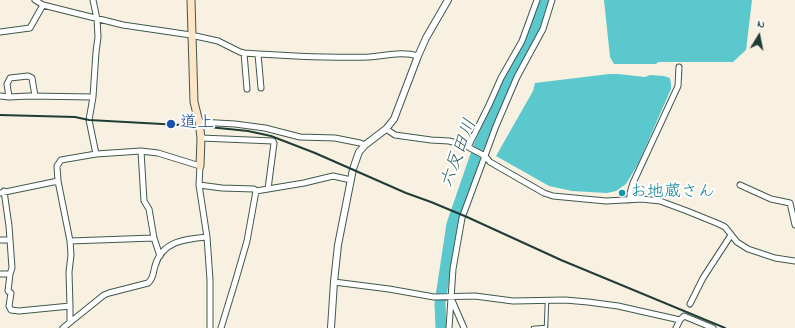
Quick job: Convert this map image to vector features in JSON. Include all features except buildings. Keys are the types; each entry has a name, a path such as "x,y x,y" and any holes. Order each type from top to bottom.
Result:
{"main road":[{"path":"191,0 194,102 201,138 200,166"}],"street":[{"path":"35,0 43,5 123,25 191,35 218,41 244,53 297,56 370,56 400,53 418,56"},
{"path":"93,0 97,19 98,37 93,97 89,120 96,154"},
{"path":"331,328 338,245 353,169 359,152 365,145 386,129 394,119 426,38 448,0"},
{"path":"469,147 501,78 522,41 537,0"},
{"path":"449,328 453,269 462,218 484,155 517,77 543,29 552,0"},
{"path":"0,32 30,28 43,5"},
{"path":"244,53 247,89"},
{"path":"258,54 261,88"},
{"path":"630,200 630,193 633,183 678,86 678,67"},
{"path":"9,97 7,84 10,78 28,76 32,78 35,96"},
{"path":"0,96 93,97"},
{"path":"199,122 235,124 265,128 300,137 335,138 365,145"},
{"path":"386,129 395,135 449,141 469,147 484,155 490,162 544,193 553,196 606,201 642,199 660,201 687,210 725,227 737,242 748,249 775,258 795,261"},
{"path":"201,138 273,140 274,144 268,189"},
{"path":"141,151 144,201 149,209 154,238 160,256"},
{"path":"67,326 70,306 69,272 71,255 70,241 58,181 57,166 61,160 96,154 141,151 158,153 200,166 199,185 207,237 210,280 210,328"},
{"path":"199,185 222,188 254,189 256,191 304,183 333,176 351,180"},
{"path":"58,181 2,192 10,240 12,268 8,291 11,293 9,306 11,310 19,311 70,306"},
{"path":"740,185 771,199 790,203 795,225"},
{"path":"221,328 247,241 256,191"},
{"path":"690,304 703,278 731,235"},
{"path":"67,326 104,295 152,280 156,264 165,249 177,242 207,237"},
{"path":"70,241 154,238"},
{"path":"0,240 10,240"},
{"path":"0,274 10,274"},
{"path":"334,282 389,289 434,297 475,296 513,301 564,300 618,306 680,320"},
{"path":"451,297 464,328"},
{"path":"676,328 684,316 713,328"}],"lane":[{"path":"533,328 546,327 547,300"}],"water":[{"path":"604,0 752,0 746,50 733,62 658,62 656,64 614,64 610,57"},
{"path":"609,74 645,77 650,75 664,76 670,78 671,84 671,89 638,164 626,184 616,191 607,193 572,191 549,186 496,156 533,91 535,83"}],"waterway":[{"name":"六反田川","path":"441,328 440,303 452,224 479,146 506,86 531,38 543,0"}],"railway":[{"path":"0,115 75,117 89,120 199,126 248,131 271,136 467,217 561,260 725,328"}],"place":[{"name":"道上","path":"171,124"},
{"name":"お地蔵さん","path":"622,193"}]}
